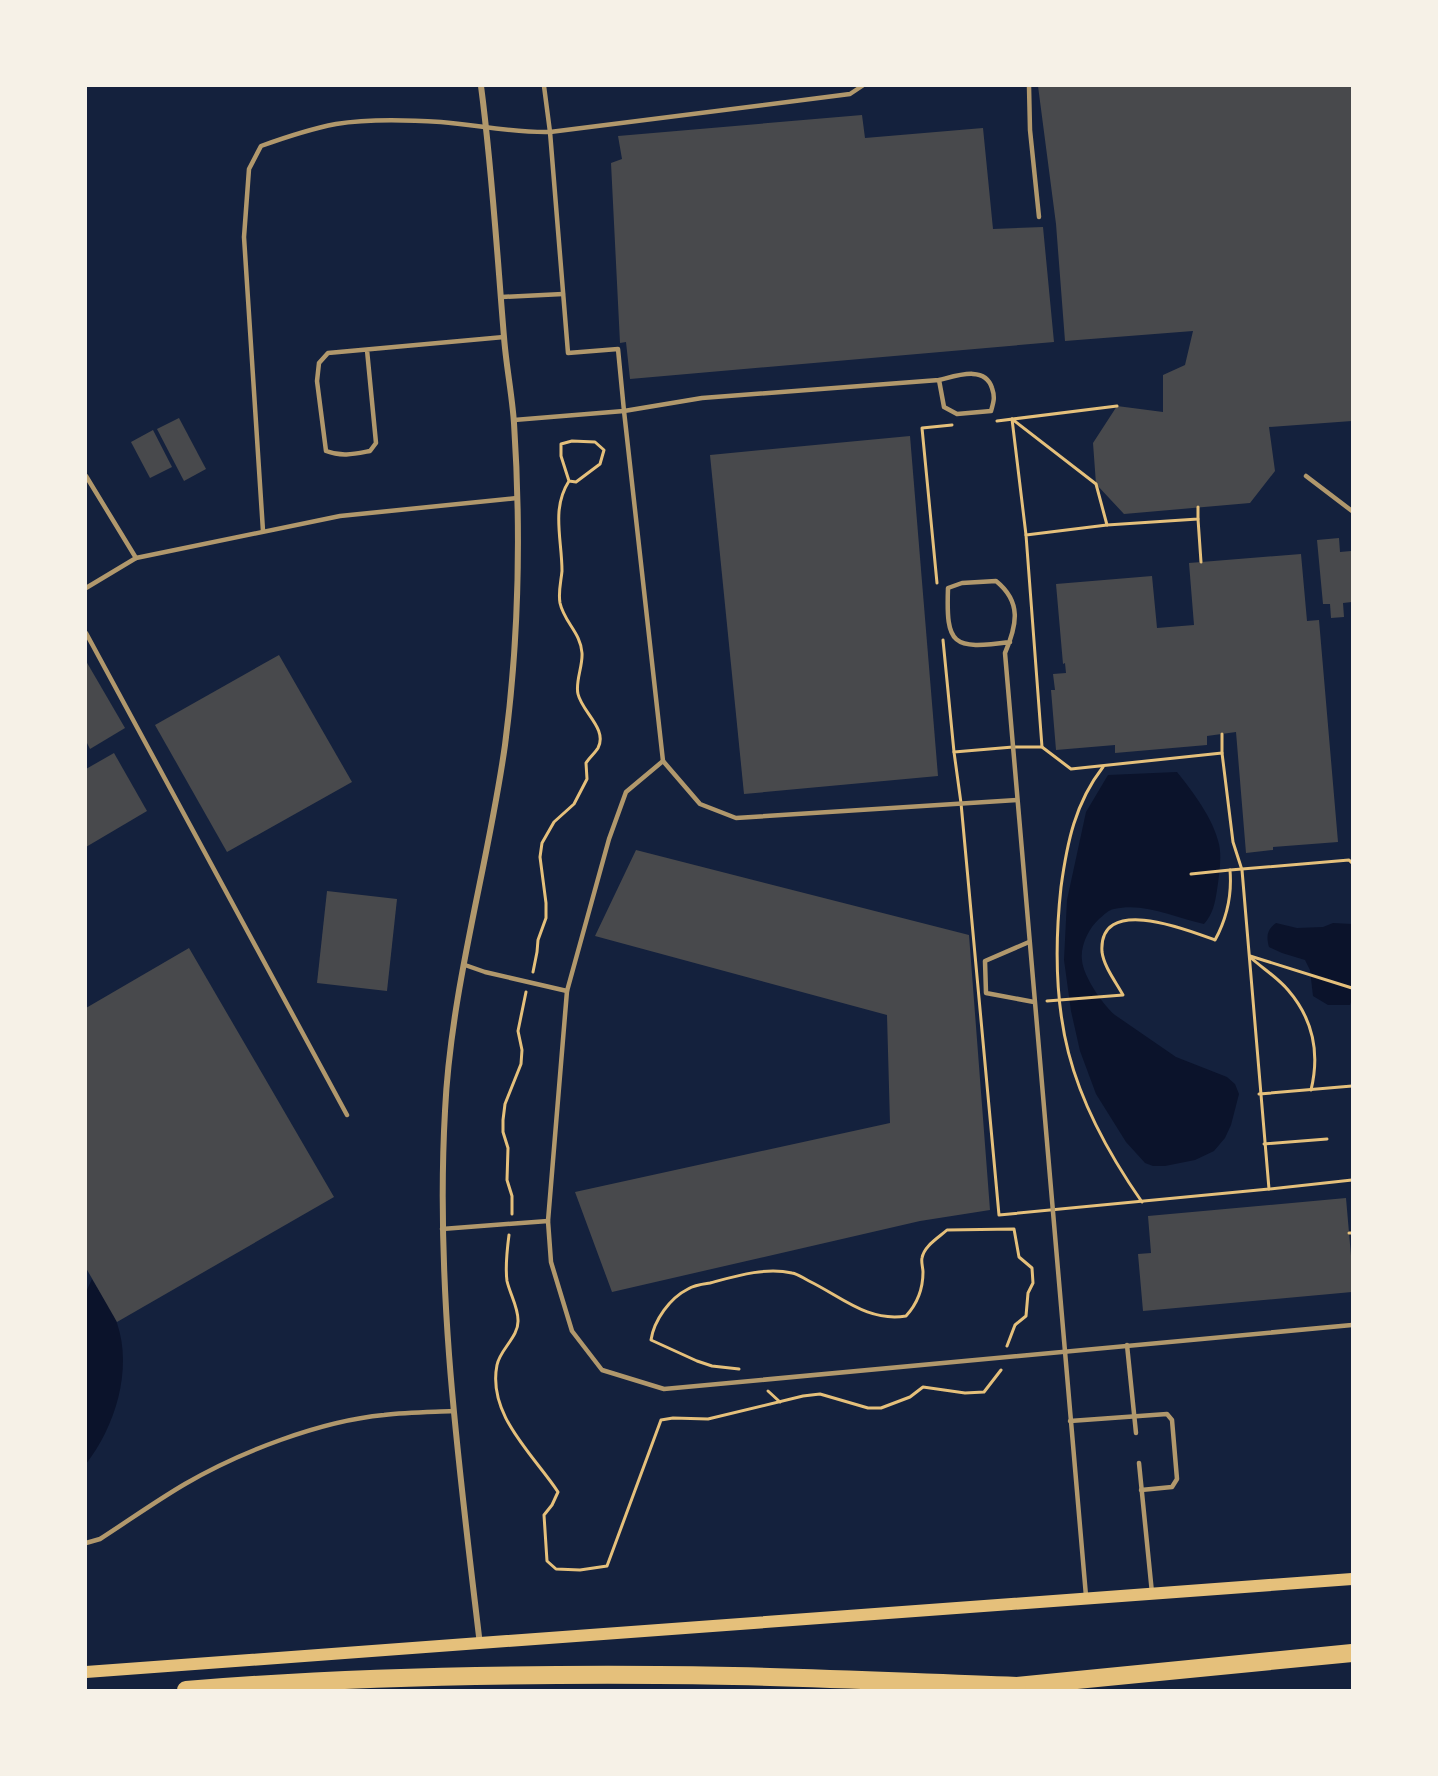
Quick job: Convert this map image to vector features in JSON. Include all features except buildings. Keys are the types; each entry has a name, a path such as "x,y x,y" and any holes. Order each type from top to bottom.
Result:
{"highway":[{"path":"954,1690 1017,1686 1353,1653"},
{"path":"186,1690 278,1683 659,1675 1017,1686"}],"main road":[{"path":"86,1672 480,1645 1353,1579"}],"street":[{"path":"480,1645 453,1411 442,1229 445,1109 455,1021 504,747 516,626 517,498 514,420 504,337 487,128 481,86"}],"lane":[{"path":"544,86 550,132 568,353 618,349 663,761 700,804 736,818 1017,800"},
{"path":"263,531 244,237 249,169 261,146 296,133 338,124 391,121 441,122 527,133 550,132 850,94 862,86"},
{"path":"1029,86 1030,130 1039,217"},
{"path":"502,297 563,294"},
{"path":"367,350 376,443 370,451 345,456 334,454 326,451 317,381 319,363 328,353 504,337"},
{"path":"514,420 624,411 702,398 939,380 961,374 978,373 990,381 995,398 991,411 957,414 950,410 944,406 939,380"},
{"path":"86,476 136,558"},
{"path":"1306,476 1353,511"},
{"path":"86,588 136,558 263,531 340,516 517,498"},
{"path":"1010,642 976,645 959,642 951,635 948,620 948,588 962,583 996,581 1007,590 1015,615 1013,634 1010,642 1005,653 1063,1351 1086,1598"},
{"path":"86,633 347,1115"},
{"path":"663,761 626,792 609,839 567,991 548,1221 551,1262 572,1331 602,1370 664,1389 1353,1325"},
{"path":"1029,942 985,961 986,993 1034,1002"},
{"path":"465,965 485,972 567,991"},
{"path":"442,1229 548,1221"},
{"path":"1127,1345 1136,1432"},
{"path":"86,1543 100,1539 184,1484 221,1464 278,1441 335,1424 382,1415 453,1411"},
{"path":"1070,1421 1167,1414 1172,1420 1177,1479 1172,1487 1142,1490"},
{"path":"1139,1463 1152,1593"}],"path":[{"path":"990,422 1117,406"},
{"path":"1012,419 1096,484 1107,525"},
{"path":"1012,419 1026,535 1042,747"},
{"path":"938,590 922,428 956,425"},
{"path":"569,481 576,482 600,464 604,450 595,442 572,441 561,444 561,456 569,481 561,494 560,603 570,627 578,635 582,652 578,695 597,725 600,736 598,748 586,763 587,779 574,804 554,822 542,843 540,857 546,918 538,940 537,952 521,1010 518,1031 522,1050 520,1064 517,1078 505,1104 503,1120 503,1132 508,1148 507,1180 513,1207 506,1266 507,1280 519,1322 514,1335 498,1358 495,1390 513,1431 548,1475 558,1492 544,1515 547,1561 556,1569 580,1570 607,1566 661,1420 708,1419 820,1394 868,1408 881,1408 910,1397 922,1387 965,1393 984,1392 1002,1369 1010,1338 1016,1325 1026,1316 1028,1293 1033,1283 1032,1268 1019,1257 1014,1230 980,1228 947,1230 927,1247 924,1253 919,1295 915,1306 906,1316 890,1318 872,1314 793,1273 775,1271 750,1273 688,1288 670,1303 660,1316 651,1340 712,1366 743,1370 780,1402"},
{"path":"1198,507 1201,562"},
{"path":"1026,535 1107,525 1198,519"},
{"path":"943,636 961,803 999,1215 1353,1180"},
{"path":"1222,734 1222,753 1233,842 1242,870 1259,1094 1269,1190"},
{"path":"954,752 1042,747 1071,769 1222,753"},
{"path":"1103,767 1077,809 1067,847 1056,948 1059,1000 1066,1050 1086,1106 1119,1169 1142,1202"},
{"path":"1191,874 1349,860 1353,863"},
{"path":"1059,1000 1123,994 1102,953 1105,933 1111,926 1126,920 1159,923 1215,940 1231,893 1230,870"},
{"path":"1248,955 1353,988"},
{"path":"1248,955 1288,989 1309,1024 1315,1050 1314,1079 1311,1090"},
{"path":"1259,1094 1353,1086"},
{"path":"1264,1144 1328,1139"}],"water":[{"path":"1177,772 1207,815 1219,844 1219,879 1210,916 1204,924 1148,909 1126,907 1112,910 1092,927 1084,943 1082,955 1083,967 1090,982 1115,1015 1176,1057 1227,1077 1235,1084 1239,1094 1231,1125 1225,1138 1214,1151 1195,1160 1153,1166 1145,1163 1126,1142 1096,1094 1080,1051 1071,1011 1064,960 1067,900 1086,812 1108,775"},
{"path":"1276,923 1297,928 1323,927 1333,923 1352,924 1352,999 1350,1005 1328,1005 1313,996 1310,970 1305,960 1269,947 1268,934"},
{"path":"92,1279 117,1323 123,1360 122,1379 113,1416 86,1464 86,1292"}]}
